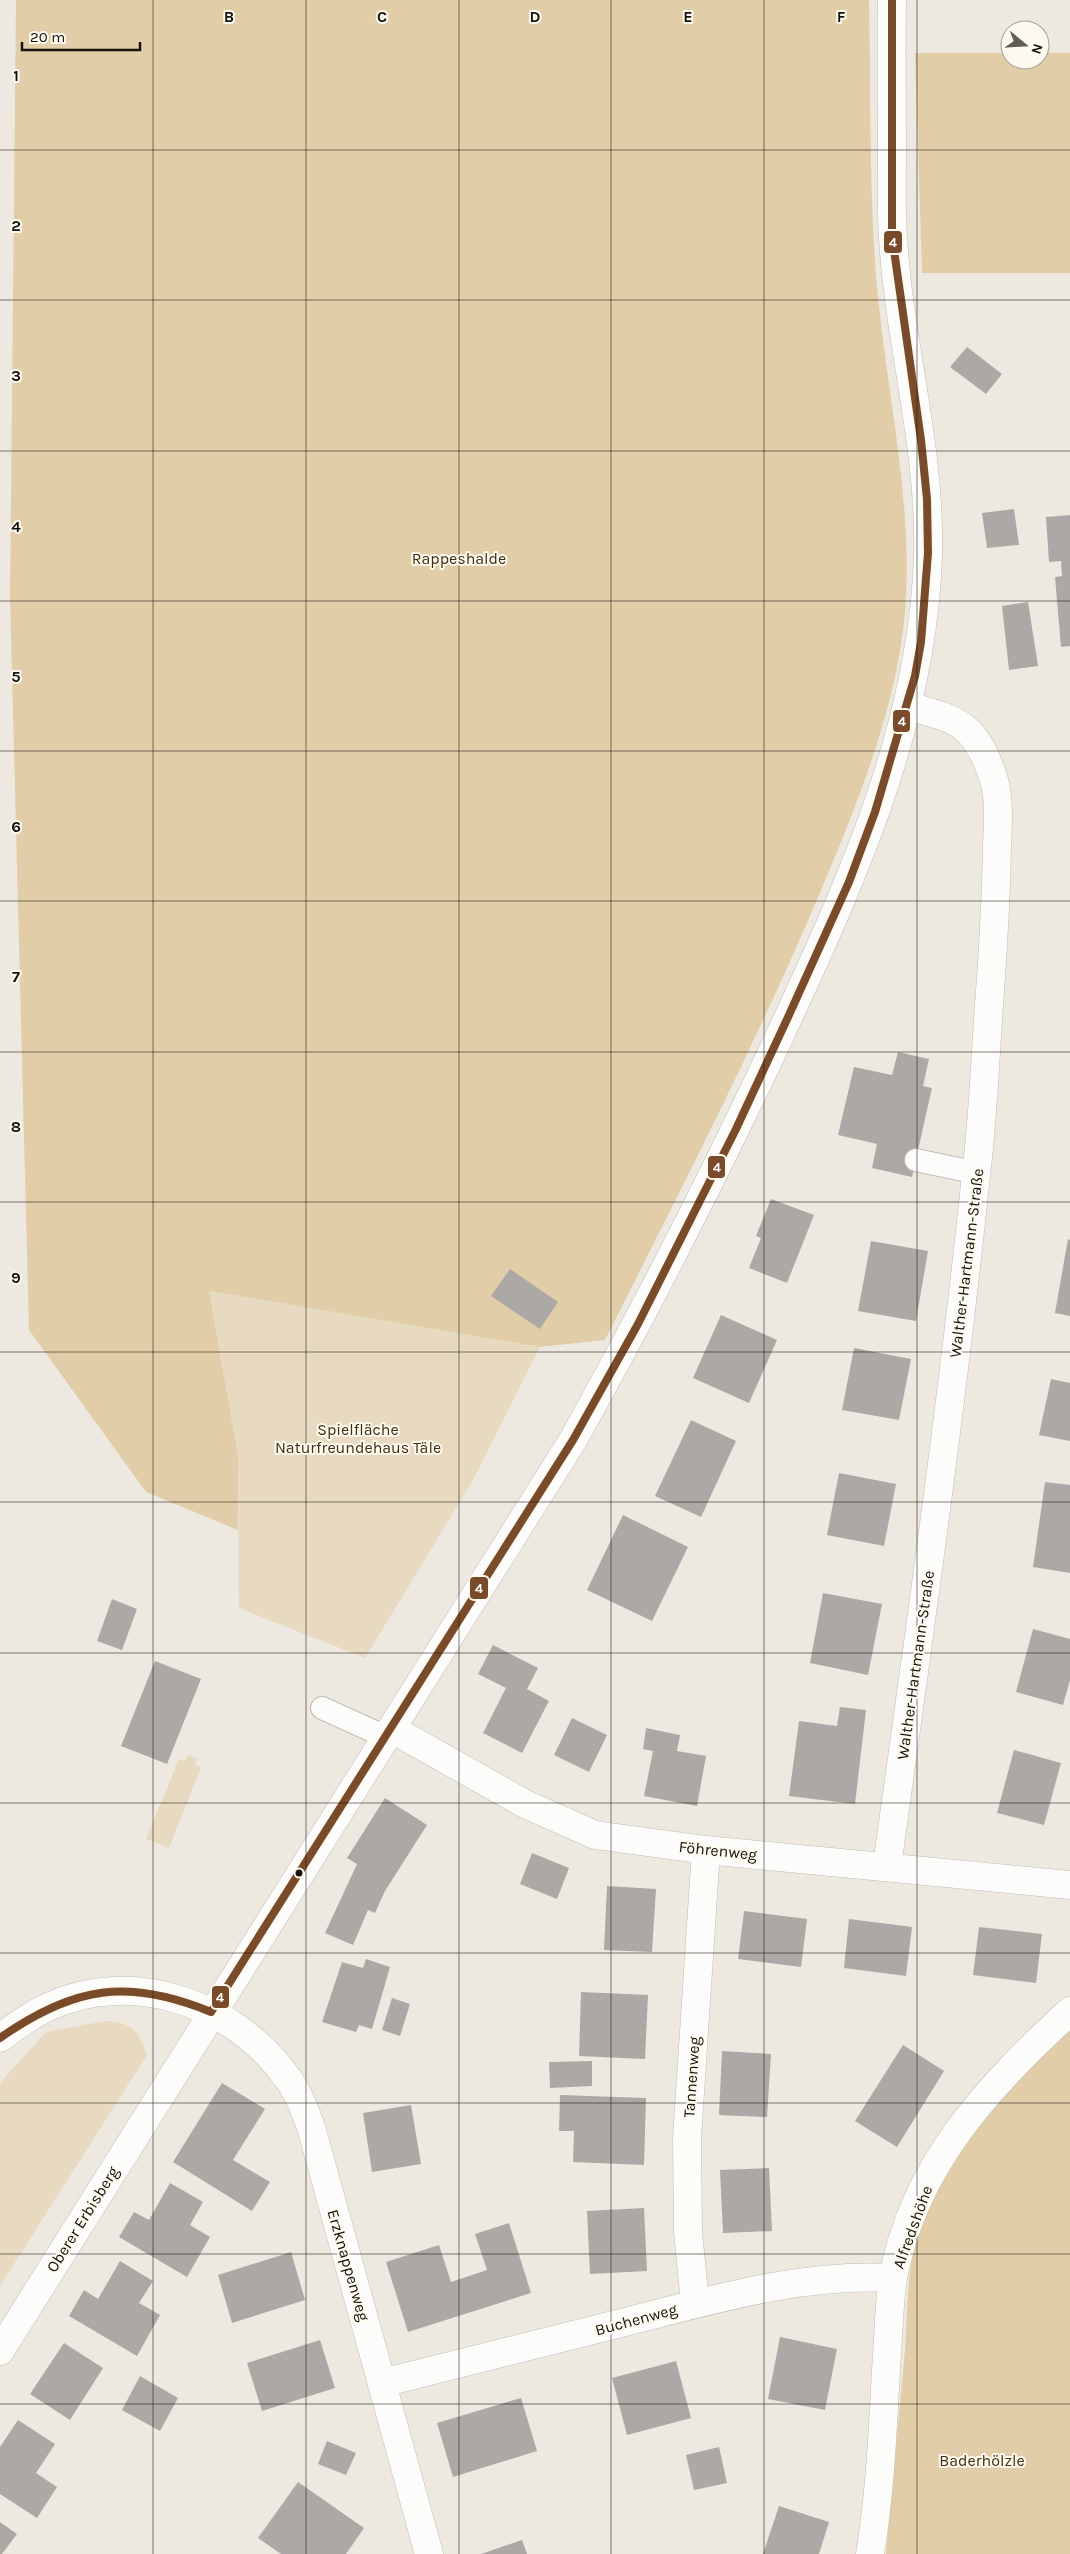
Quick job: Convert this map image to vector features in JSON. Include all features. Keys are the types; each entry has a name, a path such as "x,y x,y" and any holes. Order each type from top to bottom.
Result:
{"street":[{"name":"Oberer Erbisberg","path":"0,2350 211,2012 573,1440 638,1324 736,1129 828,930 875,812 908,706 921,642 928,553 927,499 892,236 892,0"},
{"name":"Walther-Hartmann-Straße","path":"887,1866 926,1591 977,1173 996,900 998,824 994,777 980,743 966,727 951,718 908,706"},
{"name":"Föhrenweg","path":"389,1733 526,1804 596,1834 706,1850 1070,1885"},
{"name":"Tannenweg","path":"695,2303 688,2232 687,2138 706,1850"},
{"name":"Erzknappenweg","path":"0,2038 20,2023 48,2007 77,1997 138,1990 164,1994 211,2012 251,2038 270,2055 299,2097 311,2127 430,2554"},
{"name":"Alfredshöhe","path":"870,2554 894,2278 910,2222 927,2182 948,2145 972,2110 997,2081 1070,2011"},
{"name":"Buchenweg","path":"382,2383 695,2303 809,2280 842,2277 894,2278"}],"lane":[{"path":"916,1160 977,1173"},
{"path":"322,1708 389,1733"}],"green space":[{"name":"Rappeshalde","path":"16,0 869,0 871,172 876,275 902,485 907,569 905,612 894,683 874,753 836,855 745,1059 605,1340 540,1347 209,1291 238,1455 238,1530 146,1492 29,1330 10,597"},
{"path":"915,53 1000,53 1000,70 1050,70 1050,53 1070,53 1070,273 922,273"},
{"name":"Spielfläche Naturfreundehaus Täle","path":"209,1291 540,1347 472,1482 365,1658 239,1608 238,1455"},
{"path":"188,1755 198,1759 195,1765 201,1768 169,1848 146,1839 179,1759 185,1761"},
{"path":"106,2021 123,2024 133,2029 141,2039 147,2055 0,2286 0,2083 46,2032"},
{"name":"Baderhölzle","path":"1070,2029 1070,2554 886,2554 905,2350 909,2284 917,2236 936,2193 968,2141 1006,2094"}],"building":[{"path":"967,347 1002,374 986,394 950,367"},
{"path":"1014,509 1019,545 987,548 982,513"},
{"path":"1070,515 1070,646 1061,647 1055,577 1062,576 1061,561 1049,562 1046,517"},
{"path":"1028,602 1038,666 1009,670 1002,606"},
{"path":"898,1052 929,1059 923,1086 932,1088 912,1177 872,1168 877,1144 838,1135 854,1067 892,1075"},
{"path":"771,1199 814,1215 787,1283 749,1268 761,1238 756,1236"},
{"path":"1068,1239 1070,1240 1070,1316 1055,1313"},
{"path":"871,1241 928,1251 916,1321 858,1311"},
{"path":"510,1269 558,1302 540,1329 491,1296"},
{"path":"721,1315 777,1340 749,1403 693,1378"},
{"path":"854,1348 911,1359 899,1420 842,1410"},
{"path":"1051,1379 1070,1383 1070,1441 1039,1435"},
{"path":"691,1420 736,1441 701,1517 655,1496"},
{"path":"839,1473 896,1484 884,1546 827,1535"},
{"path":"1045,1482 1070,1485 1070,1573 1033,1567"},
{"path":"623,1515 688,1547 652,1621 587,1590"},
{"path":"823,1593 882,1604 868,1675 810,1663"},
{"path":"112,1599 137,1609 122,1650 97,1641"},
{"path":"1033,1629 1070,1639 1070,1680 1063,1705 1016,1692"},
{"path":"493,1645 538,1668 527,1689 549,1701 522,1753 483,1733 506,1688 478,1674"},
{"path":"155,1661 201,1679 167,1764 121,1746"},
{"path":"840,1707 866,1710 855,1804 789,1796 799,1721 837,1726"},
{"path":"572,1718 607,1735 589,1772 554,1755"},
{"path":"646,1728 680,1735 677,1751 706,1756 697,1806 644,1796 653,1751 643,1749"},
{"path":"1014,1750 1061,1763 1044,1825 997,1813"},
{"path":"385,1798 427,1825 385,1891 375,1913 368,1910 353,1945 325,1933 357,1864 347,1858"},
{"path":"532,1853 569,1868 557,1899 520,1884"},
{"path":"607,1886 656,1889 652,1952 604,1950"},
{"path":"744,1911 807,1919 801,1967 738,1959"},
{"path":"849,1919 912,1927 906,1976 844,1968"},
{"path":"979,1927 1042,1934 1036,1983 973,1975"},
{"path":"366,1959 390,1967 372,2029 359,2025 356,2032 322,2022 342,1962 363,1968"},
{"path":"581,1992 648,1995 645,2059 579,2056"},
{"path":"392,1998 410,2004 400,2036 382,2030"},
{"path":"903,2045 944,2071 897,2147 855,2121"},
{"path":"722,2051 771,2054 767,2117 719,2115"},
{"path":"592,2061 592,2086 550,2088 549,2062"},
{"path":"222,2083 265,2109 233,2160 270,2182 252,2211 173,2162"},
{"path":"560,2095 646,2098 644,2165 573,2162 574,2131 559,2131"},
{"path":"411,2105 421,2164 372,2172 363,2113"},
{"path":"769,2168 772,2231 723,2233 720,2170"},
{"path":"170,2183 203,2202 190,2225 210,2237 187,2277 119,2237 134,2212 149,2220"},
{"path":"644,2208 647,2271 590,2274 587,2211"},
{"path":"509,2223 531,2293 408,2332 386,2262 439,2245 451,2282 487,2270 475,2234"},
{"path":"291,2252 305,2300 232,2323 218,2275"},
{"path":"120,2261 153,2281 139,2303 160,2315 137,2356 69,2316 84,2290 98,2299"},
{"path":"780,2337 837,2349 825,2410 768,2399"},
{"path":"320,2340 335,2388 262,2411 247,2363"},
{"path":"64,2343 103,2368 70,2420 30,2394"},
{"path":"676,2361 691,2418 627,2435 612,2378"},
{"path":"140,2376 178,2398 160,2431 122,2410"},
{"path":"521,2398 537,2451 453,2477 437,2423"},
{"path":"18,2420 55,2444 36,2473 57,2487 37,2518 0,2494 0,2447"},
{"path":"327,2441 356,2453 346,2475 318,2464"},
{"path":"719,2447 727,2483 694,2490 686,2455"},
{"path":"298,2482 364,2528 346,2554 281,2554 258,2538"},
{"path":"779,2506 829,2522 819,2554 763,2554"},
{"path":"0,2522 17,2534 2,2554 0,2554"},
{"path":"522,2540 527,2554 481,2554"}],"transit line":[{"name":"4","path":"0,2038 53,2007 77,1998 102,1993 153,1994 181,2001 211,2012 573,1440 638,1324 736,1129 849,882 875,812 915,676 921,642 928,553 927,499 921,440 892,236 892,0"}]}
